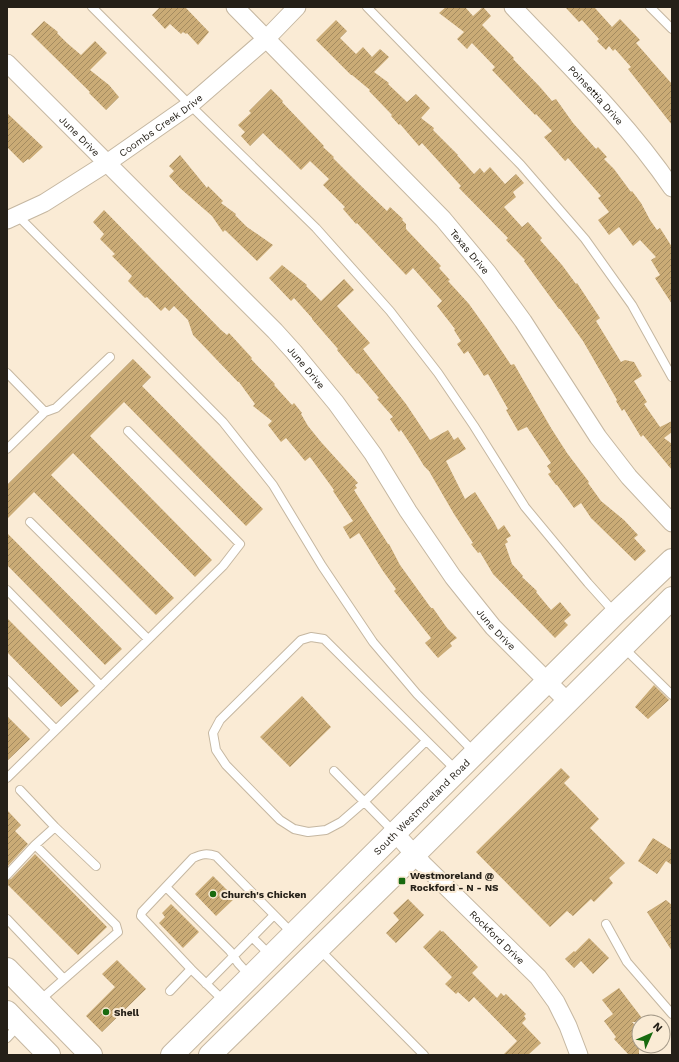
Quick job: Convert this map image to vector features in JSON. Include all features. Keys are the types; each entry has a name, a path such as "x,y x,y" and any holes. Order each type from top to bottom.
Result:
{"main road":[{"name":"South Westmoreland Road","path":"172,1055 458,772 616,613 672,560"},
{"path":"210,1055 319,949 672,598"},
{"path":"7,969 91,1055"},
{"path":"11,1025 49,1055"}],"street":[{"name":"Texas Drive","path":"234,7 443,219 488,273 523,321 598,437 629,477 672,523"},
{"name":"Coombs Creek Drive","path":"12,217 44,203 107,163 190,105 266,39 297,7"},
{"name":"Poinsettia Drive","path":"513,7 604,104 656,165 672,188"},
{"name":"June Drive","path":"7,63 275,331 294,352 336,403 373,454 453,577 493,627 568,702"},
{"name":"Rockford Drive","path":"395,833 414,855 538,977 556,1002 568,1026 579,1055"}],"lane":[{"path":"92,7 316,228 390,311 438,373 525,506 588,583 616,613"},
{"path":"367,7 521,165 585,239 632,305 672,377"},
{"path":"650,7 672,29"},
{"path":"12,217 223,422 273,485 322,566 373,642 417,694 476,753"},
{"path":"7,450 45,412 56,408 110,356"},
{"path":"7,373 45,412"},
{"path":"7,778 223,566 240,544 128,431"},
{"path":"30,522 148,639"},
{"path":"7,590 101,686"},
{"path":"426,741 364,802 341,822 326,830 308,832 294,829 280,820 226,765 216,750 213,733 220,720 301,640 311,637 324,639 458,772"},
{"path":"623,647 672,695"},
{"path":"7,680 56,730"},
{"path":"334,771 395,833"},
{"path":"20,790 55,827 96,866"},
{"path":"7,875 35,845 55,827"},
{"path":"35,845 116,925 118,932 38,1001"},
{"path":"225,1002 191,969 141,916 142,912 193,858 210,854 216,856 293,935"},
{"path":"166,887 230,951 238,963 251,977"},
{"path":"206,984 274,916"},
{"path":"7,919 64,979"},
{"path":"606,924 627,962 672,1014"},
{"path":"252,937 272,956"},
{"path":"319,949 424,1055"},
{"path":"170,991 191,969"}],"building":[{"path":"160,7 185,7 209,32 198,45 187,33 186,34 183,32 181,34 170,24 165,29 152,15"},
{"path":"446,7 465,7 473,16 483,7 491,16 482,25 552,101 556,99 573,123 596,149 598,147 607,157 604,159 614,169 631,192 632,191 657,230 660,228 672,247 672,304 655,278 660,275 651,260 656,257 640,240 633,246 619,227 609,235 598,220 609,212 598,198 601,196 568,158 565,161 544,137 552,131 492,70 495,67 472,43 467,49 457,39 464,32 439,13"},
{"path":"565,7 596,7 595,8 612,27 620,19 640,40 636,43 672,84 672,125 628,69 631,67 615,49 613,51 609,46 606,50 597,41 599,39 582,20 579,22"},
{"path":"336,20 347,31 340,38 356,54 363,47 372,57 380,49 389,57 374,72 389,83 388,84 407,102 416,94 430,108 421,118 434,128 433,130 458,155 474,174 480,168 484,173 490,167 505,184 516,174 524,183 513,192 516,197 504,207 522,227 528,222 542,238 540,240 576,284 577,283 600,318 596,321 621,362 625,360 634,362 642,376 634,381 647,402 644,404 660,427 672,421 672,432 664,438 672,444 672,470 643,435 641,437 624,409 622,411 583,341 524,261 525,260 506,240 508,238 459,188 461,186 422,143 419,146 369,91 370,90 351,75 316,40"},
{"path":"44,21 58,32 57,33 81,55 95,41 107,53 90,70 109,85 119,97 106,110 89,93 90,92 31,34"},
{"path":"271,89 324,146 323,147 334,157 333,158 358,183 387,211 390,207 403,219 402,220 406,224 406,229 441,266 439,268 450,280 448,281 469,304 511,365 514,364 551,428 601,501 624,520 638,535 634,538 646,551 635,561 591,518 581,503 574,508 556,485 548,474 551,472 547,466 551,463 527,427 518,431 506,410 508,409 488,374 484,376 468,351 464,354 457,344 461,341 454,330 455,329 437,306 442,301 413,268 406,275 357,223 356,224 343,209 345,207 323,185 329,179 310,161 301,170 263,133 250,146 241,136 245,132 238,125 251,113 249,111"},
{"path":"7,113 43,147 29,160 28,159 23,163 7,147"},
{"path":"180,155 207,188 208,186 223,201 221,203 236,214 235,215 247,227 273,245 257,261 225,230 223,232 212,216 180,188 169,176 174,171 169,166"},
{"path":"104,210 221,330 227,335 229,333 292,405 294,403 302,413 301,414 308,426 358,483 355,485 357,488 354,490 389,544 400,565 431,608 433,608 447,628 457,638 450,643 452,646 438,658 425,643 431,638 394,591 396,589 359,533 350,539 343,527 353,521 333,491 334,490 310,457 305,461 286,438 281,442 268,425 272,421 253,406 255,404 239,382 193,335 188,320 174,306 169,311 165,307 161,311 128,281 132,276 112,256 115,254 100,239 104,234 93,222"},
{"path":"282,265 307,285 306,286 321,301 344,279 354,290 337,306 370,343 363,349 406,404 430,440 448,430 454,440 458,437 466,449 446,461 465,499 475,492 498,530 504,525 511,536 506,539 508,542 505,544 512,564 523,576 522,577 537,591 536,592 551,610 560,602 571,615 564,621 568,625 555,638 493,574 480,552 478,553 471,544 473,543 429,471 424,466 401,430 399,432 390,419 393,417 377,399 379,398 358,373 357,374 337,350 338,349 294,298 291,301 269,278"},
{"path":"133,359 151,377 142,386 263,509 246,526 124,402 90,436 212,560 195,577 73,453 51,475 174,598 156,615 34,492 7,519 7,485"},
{"path":"7,533 122,649 105,665 7,565"},
{"path":"7,618 79,691 61,707 7,652"},
{"path":"654,685 669,700 648,719 635,707"},
{"path":"302,696 331,727 290,767 260,737"},
{"path":"7,716 30,739 7,761"},
{"path":"561,768 570,777 564,783 599,819 590,828 625,863 609,878 613,883 594,902 591,899 573,916 567,911 550,927 476,852"},
{"path":"7,810 21,825 15,831 28,844 7,867"},
{"path":"653,838 672,850 672,865 666,861 657,874 638,861"},
{"path":"35,854 107,927 78,955 7,884 7,880 11,879"},
{"name":"Church's Chicken","path":"213,876 235,898 216,916 195,894"},
{"path":"408,899 424,915 396,943 386,933 399,920 393,913"},
{"path":"666,900 672,905 672,951 647,912"},
{"path":"171,904 199,932 183,948 159,923 165,917 162,913"},
{"path":"440,930 442,932 443,931 478,967 472,973 497,998 501,993 504,996 506,994 526,1014 524,1016 526,1019 522,1023 541,1043 528,1055 503,1055 517,1041 474,997 469,1002 458,992 456,994 445,984 452,977 423,947"},
{"path":"589,938 609,958 593,974 581,961 574,968 565,959 574,951 575,952"},
{"path":"117,960 146,989 102,1032 86,1016 115,987 102,974"},
{"path":"619,988 639,1014 631,1014 631,1054 639,1055 629,1055 614,1039 616,1037 604,1021 613,1014 602,1000"}],"place":[{"name":"Westmoreland @ Rockford - N - NS","path":"402,881"},
{"name":"Church's Chicken","path":"213,894"},
{"name":"Shell","path":"106,1012"}]}
